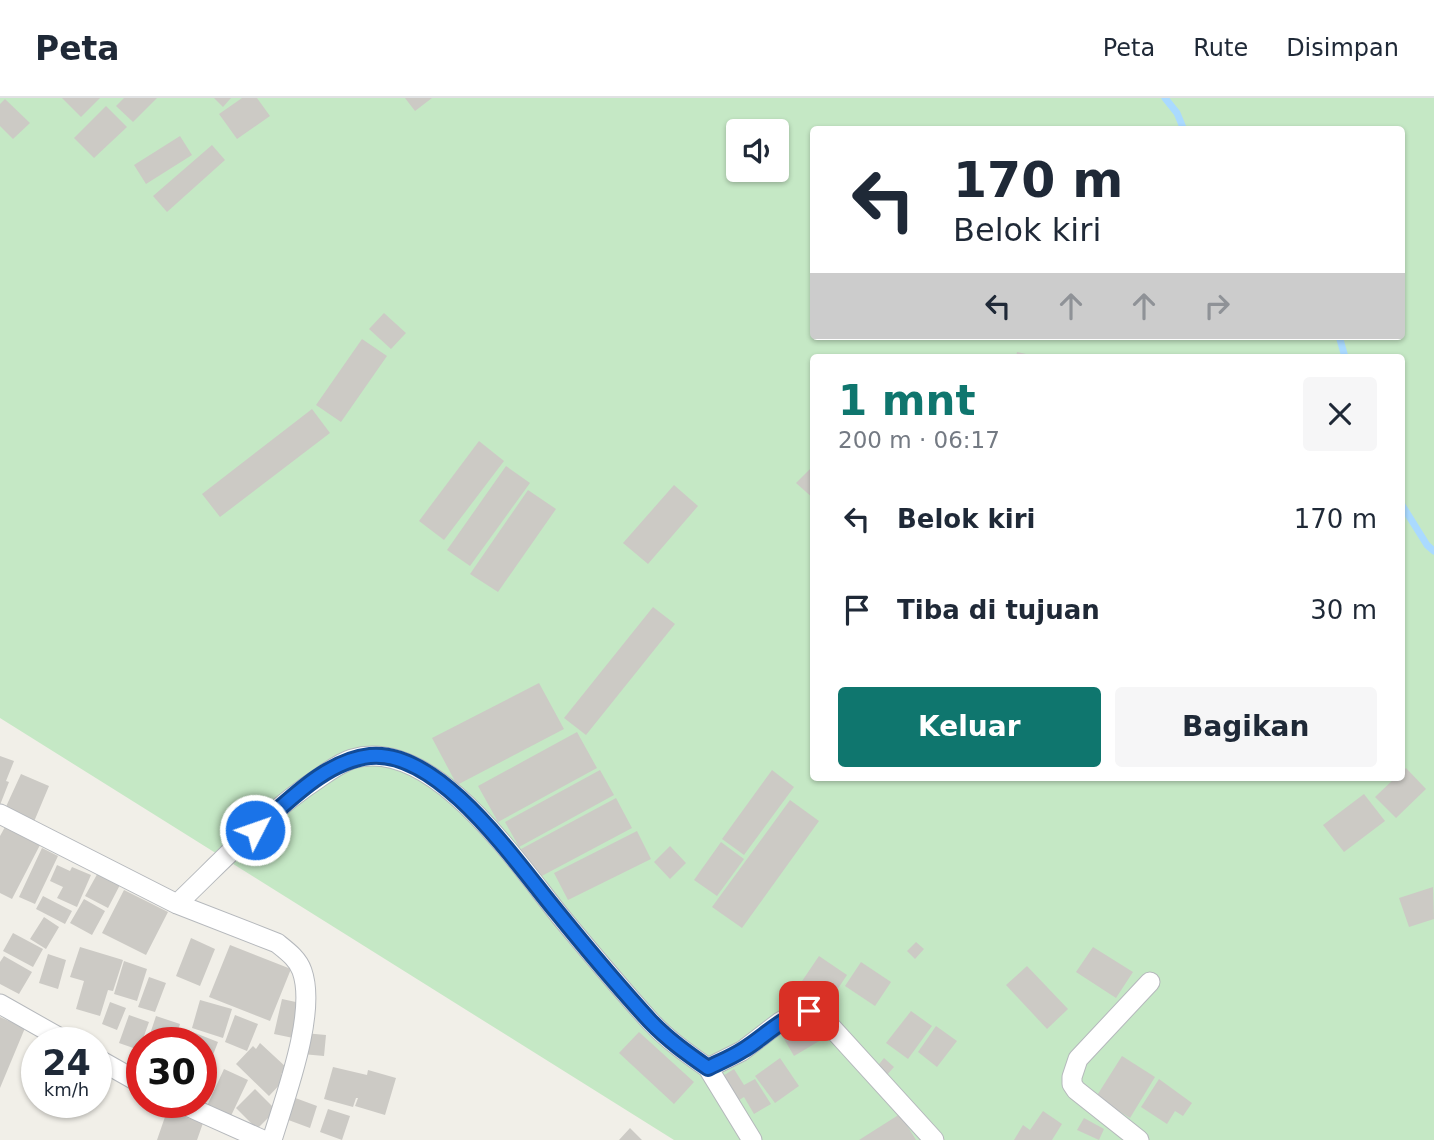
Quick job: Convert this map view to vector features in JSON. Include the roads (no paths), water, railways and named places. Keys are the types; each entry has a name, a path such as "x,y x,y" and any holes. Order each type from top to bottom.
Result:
{"street":[{"path":"177,904 305,787 350,760 372,756 388,757 410,765 447,788 481,819 652,1023 672,1042 708,1068 752,1140"},
{"path":"0,814 177,904 277,943 291,954 301,968 305,982 305,1021 272,1140"},
{"path":"1139,1140 1076,1090 1072,1077 1078,1059 1150,982"},
{"path":"0,1004 41,1027"},
{"path":"708,1068 742,1051 794,1014 809,1011 823,1018 934,1140"},
{"path":"214,1118 263,1140"}],"waterway":[{"path":"1165,98 1177,113 1182,126"},
{"path":"1340,340 1344,354"},
{"path":"1405,510 1427,545 1434,551"}]}
